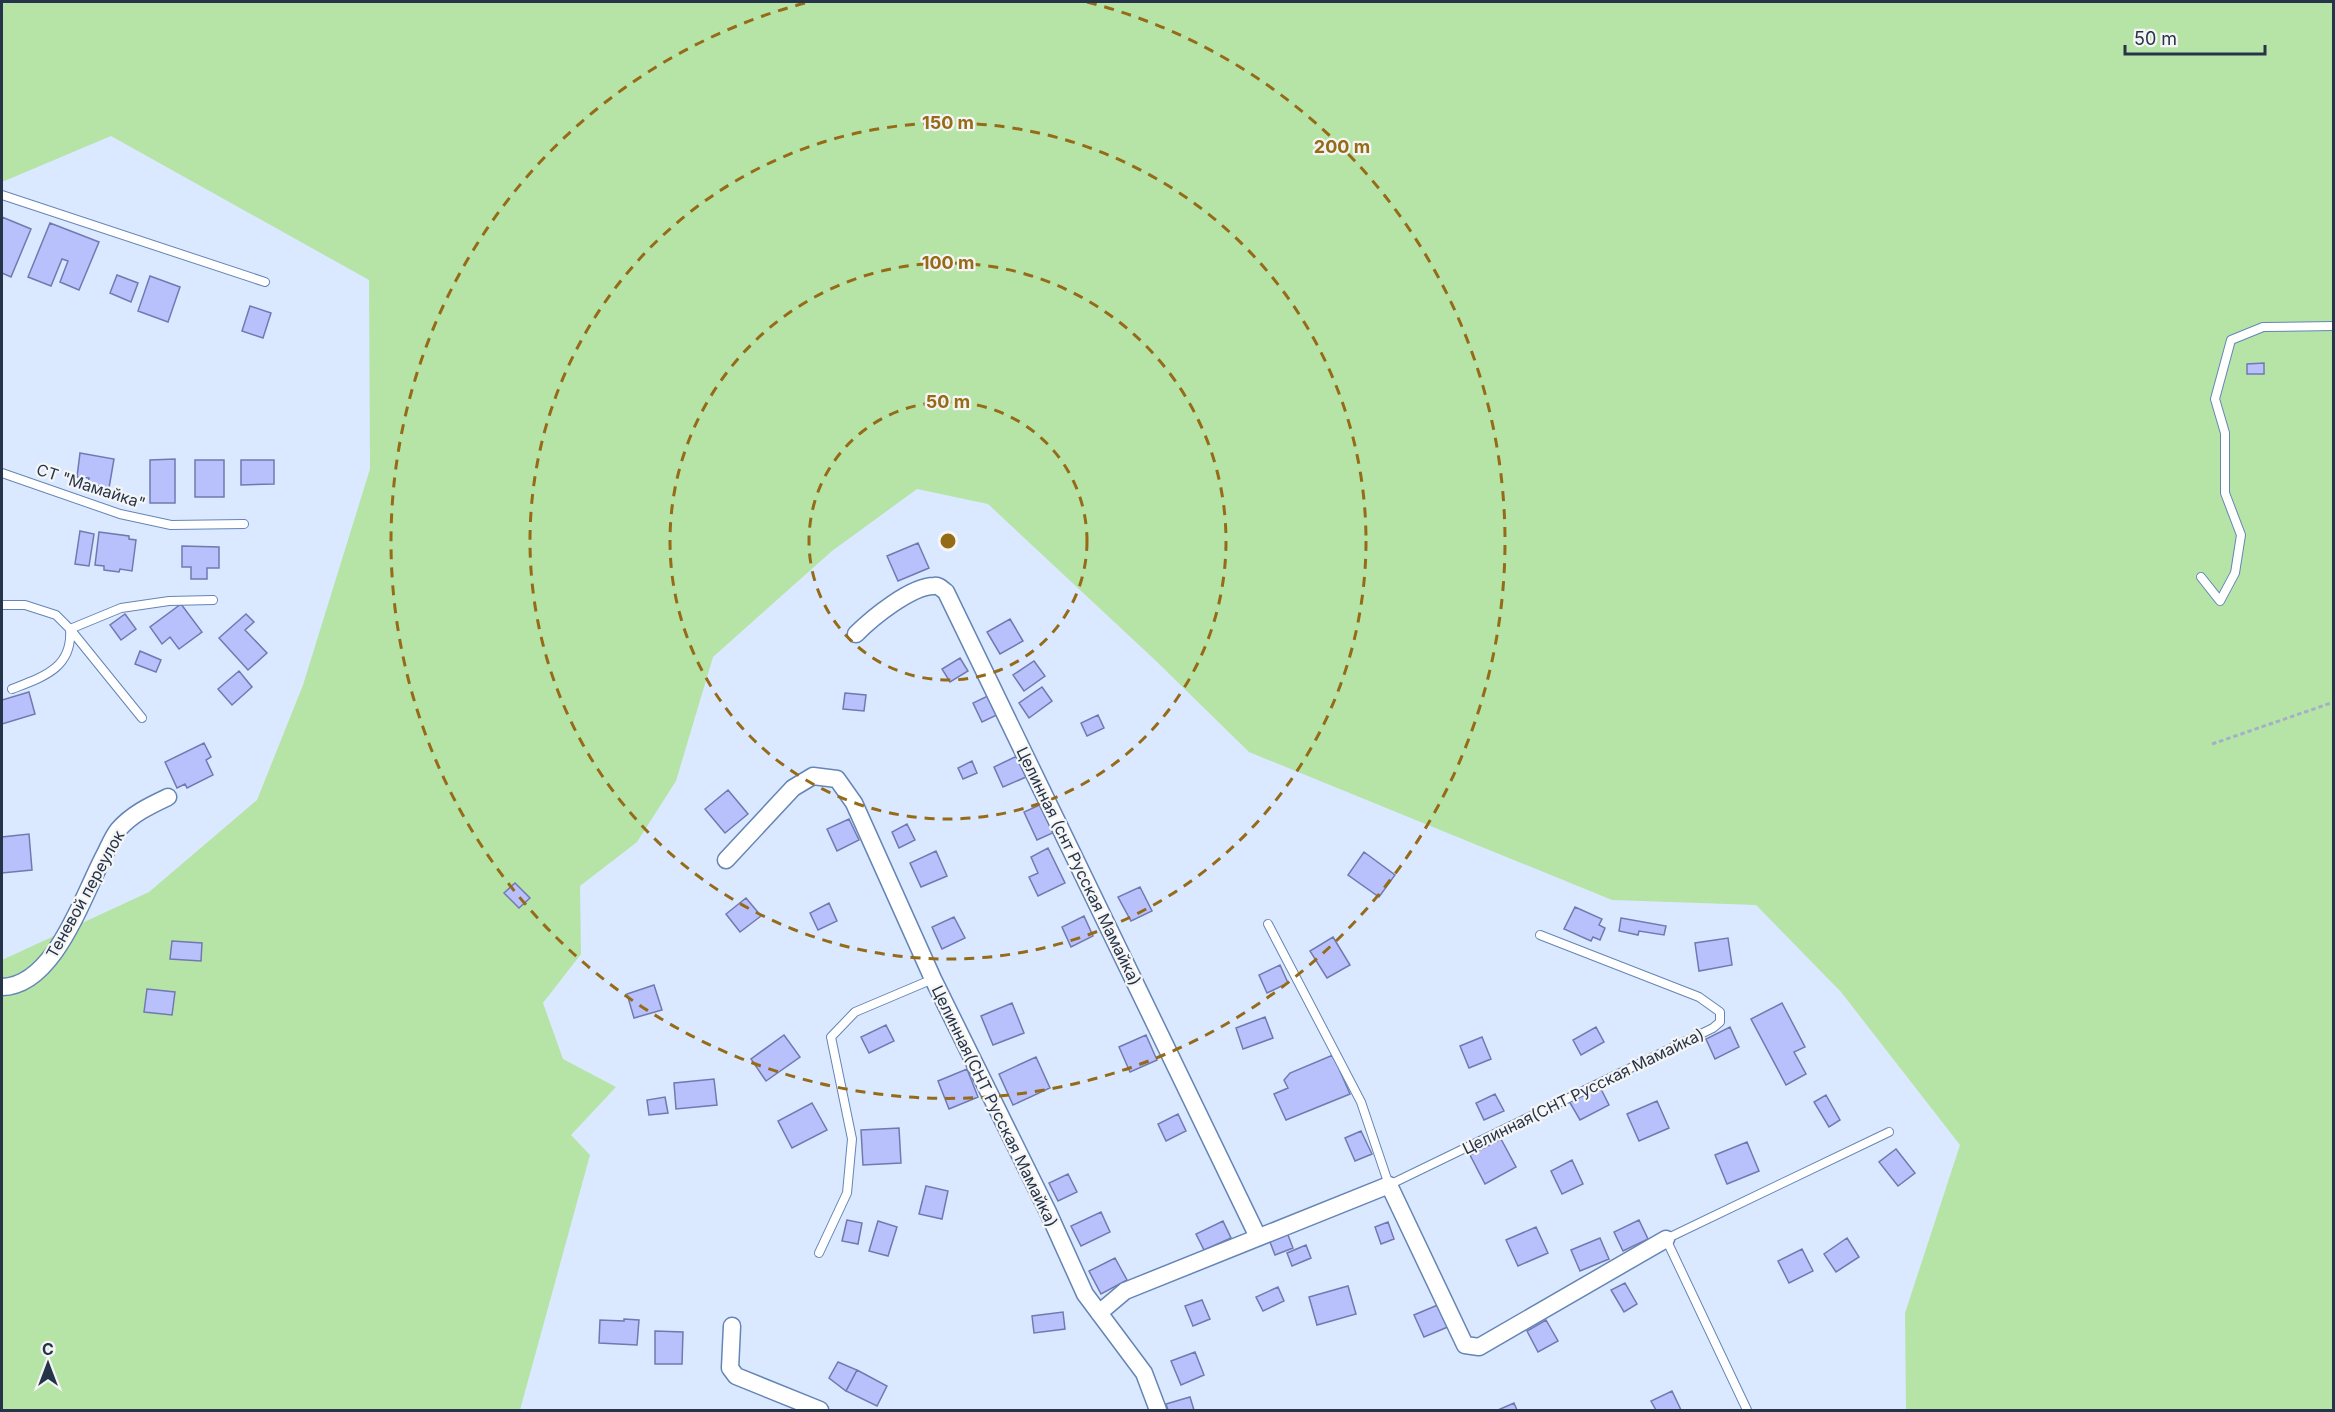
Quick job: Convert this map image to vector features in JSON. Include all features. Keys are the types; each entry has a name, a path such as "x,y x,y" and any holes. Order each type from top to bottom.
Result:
{"street":[{"name":"Целинная (снт Русская Мамайка)","path":"856,634 869,621 915,591 933,585 939,586 946,592 1258,1237"},
{"path":"726,860 793,788 813,776 837,780 854,803 933,979"},
{"name":"Теневой переулок","path":"2,987 14,987 44,967 71,924 117,831 140,810 168,797"},
{"name":"Целинная(СНТ Русская Мамайка)","path":"933,979 1048,1212 1085,1294 1144,1373 1158,1410"},
{"name":"Целинная(СНТ Русская Мамайка)","path":"1099,1313 1125,1291 1389,1185"},
{"path":"1389,1185 1465,1345 1479,1347 1666,1239"},
{"path":"732,1326 730,1368 736,1376 752,1385 820,1410"}],"lane":[{"path":"2,195 265,282"},
{"path":"2201,577 2220,601 2235,573 2241,535 2225,493 2225,433 2215,399 2231,340 2263,327 2334,326"},
{"name":"СТ \"Мамайка\"","path":"2,473 120,514 171,525 244,524"},
{"path":"70,629 121,608 169,601 213,600"},
{"path":"2,605 25,605 56,615 142,718"},
{"path":"12,689 46,676 67,655 71,643 70,629"},
{"path":"1268,924 1361,1102 1389,1185"},
{"name":"Целинная(СНТ Русская Мамайка)","path":"1389,1185 1713,1028 1720,1022 1720,1012 1699,997 1540,935"},
{"name":"Целинная(СНТ Русская Мамайка)","path":"819,1253 847,1193 852,1139 831,1038 855,1012 933,979"},
{"path":"1747,1410 1666,1239 1889,1132"}],"path":[{"path":"2212,744 2334,702"}],"green space":[{"path":"2,2 2333,2 2333,1410 1906,1410 1905,1313 1960,1145 1841,992 1756,905 1612,900 1249,752 1155,660 988,504 917,489 832,551 713,657 676,781 637,842 580,886 581,954 543,1003 563,1059 616,1087 571,1135 590,1155 520,1410 2,1410 2,960 149,892 257,800 303,685 370,469 369,280 111,136 2,182"}],"building":[{"path":"2,217 31,229 11,277 2,273"},
{"path":"50,223 99,242 79,290 60,282 68,261 62,259 51,286 28,277"},
{"path":"117,275 138,283 131,302 110,293"},
{"path":"150,276 180,287 168,322 138,311"},
{"path":"250,306 271,313 263,338 242,331"},
{"path":"2264,363 2264,374 2247,374 2247,364"},
{"path":"80,453 114,459 109,488 88,484 89,478 77,477"},
{"path":"175,459 175,503 150,503 150,460"},
{"path":"195,460 224,460 224,497 195,497"},
{"path":"241,460 274,460 274,484 241,485"},
{"path":"80,531 94,534 89,566 75,564"},
{"path":"99,532 129,536 129,539 136,540 132,571 104,570 104,566 95,565"},
{"path":"918,543 929,568 898,581 887,556"},
{"path":"182,546 219,547 219,568 207,568 207,579 191,579 191,567 182,567"},
{"path":"181,604 202,632 179,649 170,637 162,644 150,627"},
{"path":"125,614 136,629 121,640 110,625"},
{"path":"246,614 254,622 245,630 267,653 248,670 219,638"},
{"path":"1010,619 1023,641 1000,654 987,632"},
{"path":"140,651 161,660 156,672 135,664"},
{"path":"960,658 968,671 950,682 942,669"},
{"path":"1034,661 1045,676 1024,691 1013,675"},
{"path":"239,671 252,687 232,705 218,689"},
{"path":"1042,687 1052,701 1029,718 1019,703"},
{"path":"29,692 35,714 2,724 2,700"},
{"path":"845,693 866,695 864,711 843,709"},
{"path":"992,694 1001,713 982,722 973,703"},
{"path":"1098,715 1104,728 1087,736 1081,723"},
{"path":"204,743 211,757 206,760 213,775 187,788 185,784 177,788 165,762"},
{"path":"1017,756 1026,777 1003,787 994,767"},
{"path":"972,761 977,773 963,779 958,768"},
{"path":"728,790 748,814 725,833 705,809"},
{"path":"1044,803 1057,831 1037,840 1024,812"},
{"path":"849,819 859,840 837,851 827,829"},
{"path":"907,824 915,840 899,848 892,832"},
{"path":"29,834 32,870 2,873 2,837"},
{"path":"1048,848 1065,883 1038,896 1029,877 1038,873 1031,857"},
{"path":"936,851 947,876 921,887 910,863"},
{"path":"1364,852 1395,875 1379,897 1348,875"},
{"path":"515,883 530,898 519,908 504,893"},
{"path":"1140,887 1152,911 1131,921 1118,897"},
{"path":"746,898 761,916 740,932 726,914"},
{"path":"829,903 837,921 818,930 810,913"},
{"path":"1575,907 1602,919 1599,925 1605,928 1600,940 1593,937 1591,941 1564,929"},
{"path":"1084,916 1093,936 1071,947 1062,927"},
{"path":"954,917 965,938 942,949 932,927"},
{"path":"1621,918 1666,926 1664,935 1639,931 1638,935 1619,931"},
{"path":"1333,937 1350,965 1327,978 1310,951"},
{"path":"1728,938 1732,965 1699,971 1695,943"},
{"path":"172,941 202,943 201,961 170,959"},
{"path":"1280,965 1288,983 1267,993 1259,975"},
{"path":"654,985 662,1010 634,1018 627,994"},
{"path":"147,989 175,992 172,1015 144,1012"},
{"path":"1012,1003 1024,1033 993,1045 981,1016"},
{"path":"1782,1003 1805,1047 1794,1052 1806,1074 1786,1085 1751,1019"},
{"path":"1265,1017 1273,1038 1243,1049 1236,1028"},
{"path":"886,1025 894,1041 869,1053 861,1037"},
{"path":"1596,1027 1604,1042 1581,1055 1573,1040"},
{"path":"1730,1027 1739,1047 1715,1059 1706,1039"},
{"path":"784,1035 800,1057 766,1081 751,1059"},
{"path":"1146,1035 1157,1060 1130,1072 1119,1047"},
{"path":"1482,1037 1491,1059 1469,1068 1460,1046"},
{"path":"1333,1055 1350,1094 1286,1120 1274,1094 1288,1088 1284,1080 1290,1073"},
{"path":"1036,1057 1050,1088 1013,1105 999,1074"},
{"path":"967,1069 978,1097 949,1109 938,1081"},
{"path":"714,1079 717,1105 676,1109 674,1083"},
{"path":"1599,1085 1609,1105 1580,1120 1569,1101"},
{"path":"1495,1094 1504,1111 1484,1120 1476,1103"},
{"path":"1826,1095 1840,1120 1829,1127 1814,1102"},
{"path":"665,1097 668,1113 649,1115 647,1100"},
{"path":"1657,1101 1669,1128 1639,1141 1627,1114"},
{"path":"812,1103 827,1130 792,1148 778,1121"},
{"path":"1178,1114 1186,1131 1166,1141 1158,1124"},
{"path":"899,1128 901,1163 863,1165 861,1130"},
{"path":"1361,1131 1372,1154 1355,1161 1345,1138"},
{"path":"1501,1139 1516,1167 1485,1184 1470,1155"},
{"path":"1747,1142 1759,1171 1727,1184 1715,1155"},
{"path":"1896,1149 1915,1173 1898,1186 1879,1162"},
{"path":"1572,1160 1583,1184 1562,1194 1551,1171"},
{"path":"1068,1174 1077,1192 1058,1201 1049,1183"},
{"path":"926,1186 948,1191 942,1219 919,1214"},
{"path":"1101,1212 1110,1232 1081,1246 1071,1226"},
{"path":"847,1220 862,1223 858,1244 842,1241"},
{"path":"1639,1220 1648,1239 1623,1251 1614,1232"},
{"path":"878,1221 897,1227 888,1256 869,1251"},
{"path":"1223,1221 1231,1238 1204,1250 1196,1234"},
{"path":"1388,1222 1394,1239 1381,1244 1375,1227"},
{"path":"1536,1227 1548,1253 1518,1266 1506,1240"},
{"path":"1286,1230 1293,1248 1275,1255 1268,1237"},
{"path":"1600,1238 1609,1259 1580,1271 1571,1250"},
{"path":"1847,1238 1859,1257 1836,1272 1824,1254"},
{"path":"1306,1245 1311,1258 1292,1266 1287,1253"},
{"path":"1802,1249 1813,1271 1789,1283 1778,1261"},
{"path":"1115,1258 1127,1280 1101,1294 1089,1271"},
{"path":"1625,1283 1637,1304 1624,1312 1611,1290"},
{"path":"1348,1286 1356,1314 1317,1325 1309,1297"},
{"path":"1278,1287 1284,1301 1263,1311 1256,1297"},
{"path":"1202,1300 1210,1319 1193,1326 1185,1306"},
{"path":"1440,1304 1450,1326 1424,1337 1414,1315"},
{"path":"1063,1312 1065,1329 1034,1333 1032,1316"},
{"path":"624,1319 639,1320 637,1345 599,1343 600,1320 624,1321"},
{"path":"1546,1320 1558,1341 1538,1352 1527,1331"},
{"path":"655,1331 683,1332 682,1364 655,1364"},
{"path":"1195,1352 1204,1375 1181,1385 1171,1361"},
{"path":"838,1362 857,1370 846,1391 829,1378"},
{"path":"857,1370 887,1386 877,1406 846,1391"},
{"path":"1672,1391 1681,1410 1656,1410 1651,1401"},
{"path":"1190,1397 1194,1410 1168,1410 1166,1404"},
{"path":"1514,1403 1517,1410 1498,1410"}]}
